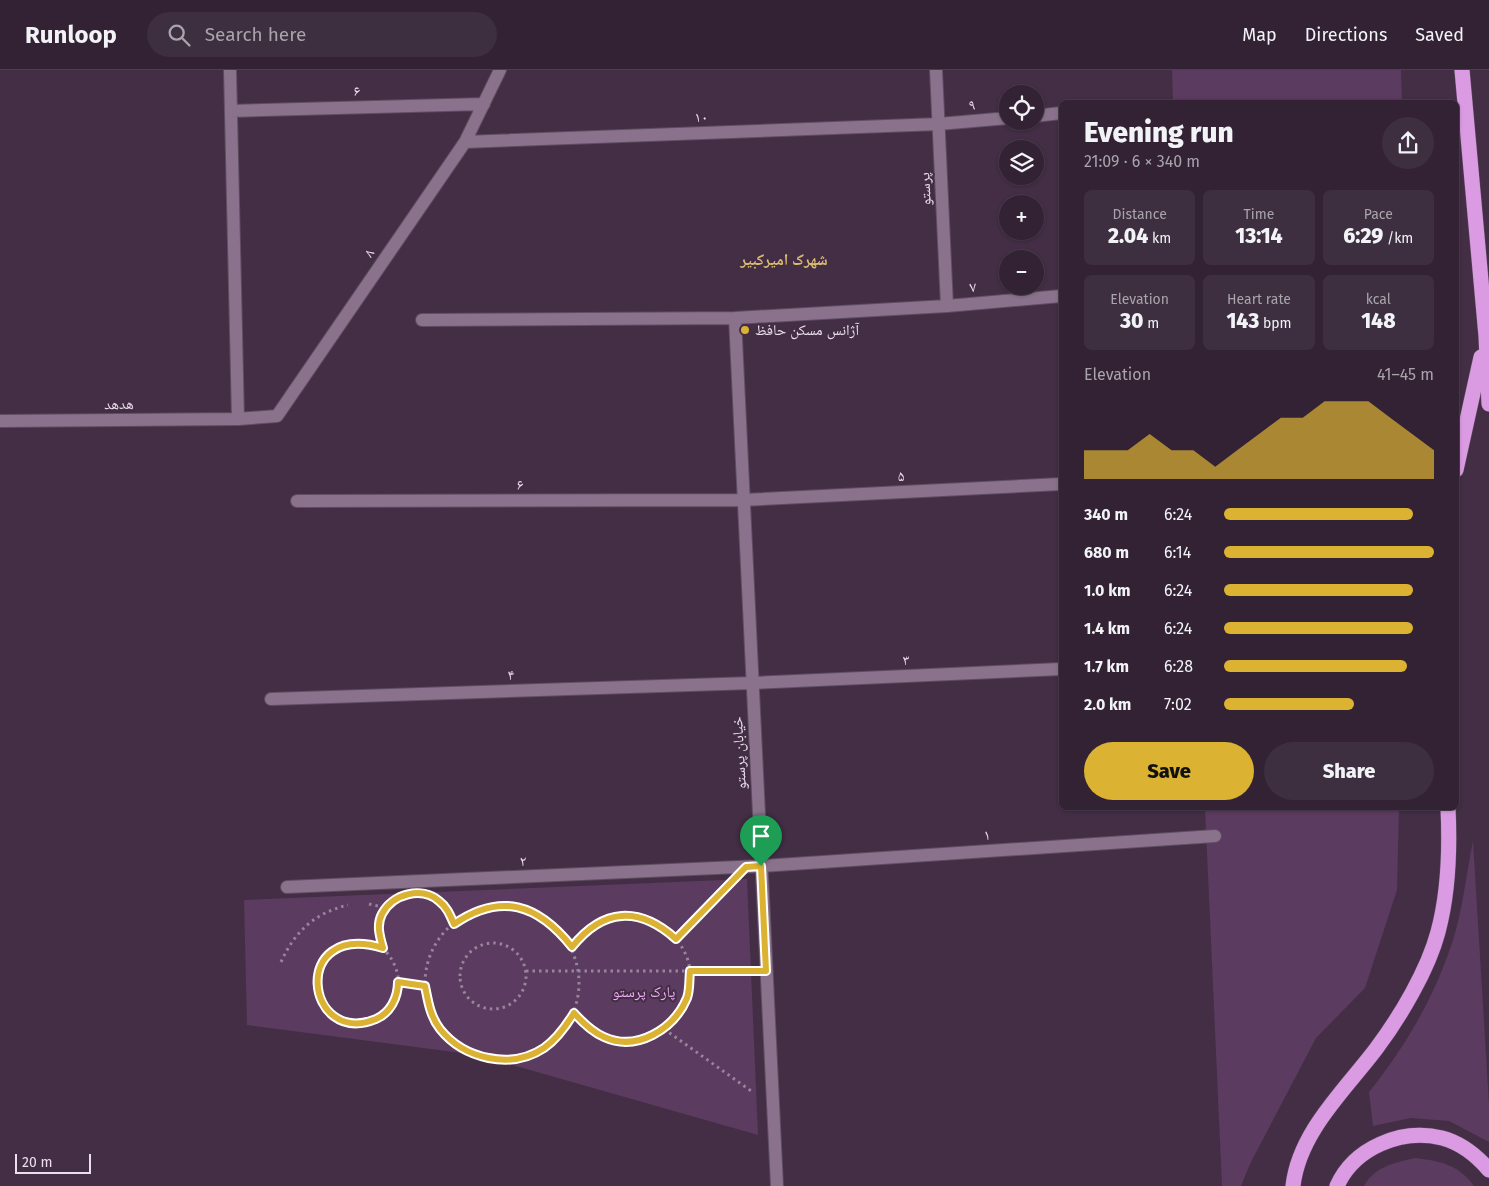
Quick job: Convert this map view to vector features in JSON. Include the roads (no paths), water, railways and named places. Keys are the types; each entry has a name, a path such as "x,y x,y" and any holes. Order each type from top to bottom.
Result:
{"highway":[{"path":"1462,70 1486,336 1489,404"},
{"path":"1459,457 1486,336"},
{"path":"1293,1186 1294,1174 1313,1130 1378,1047 1413,993 1438,932 1450,854 1448,810"},
{"path":"1337,1186 1355,1160 1378,1143 1413,1136 1442,1138 1474,1154 1489,1170"}],"street":[{"path":"230,70 238,419"},
{"name":"۸","path":"238,419 277,416 465,142 500,70"},
{"name":"پرستو","path":"936,70 947,306"},
{"name":"۶","path":"231,111 484,104"},
{"path":"1044,115 1059,114"},
{"name":"۹","path":"939,124 999,119"},
{"name":"۱۰","path":"465,142 939,124"},
{"name":"۷","path":"734,318 947,306 1059,296"},
{"path":"422,320 734,318"},
{"name":"خیابان پرستو","path":"734,318 777,1186"},
{"name":"هدهد","path":"0,422 238,419"},
{"name":"۵","path":"743,500 1059,484"},
{"name":"۶","path":"297,501 743,500"},
{"name":"۳","path":"752,683 1059,669"},
{"name":"۴","path":"271,699 752,683"},
{"name":"۱","path":"761,866 1215,836"},
{"name":"۲","path":"286,887 761,866"}],"place":[{"name":"آژانس مسکن حافظ","path":"745,330"}],"district":[{"name":"شهرک امیرکبیر","path":"784,259"}],"park label":[{"name":"پارک پرستو","path":"644,992"}]}
